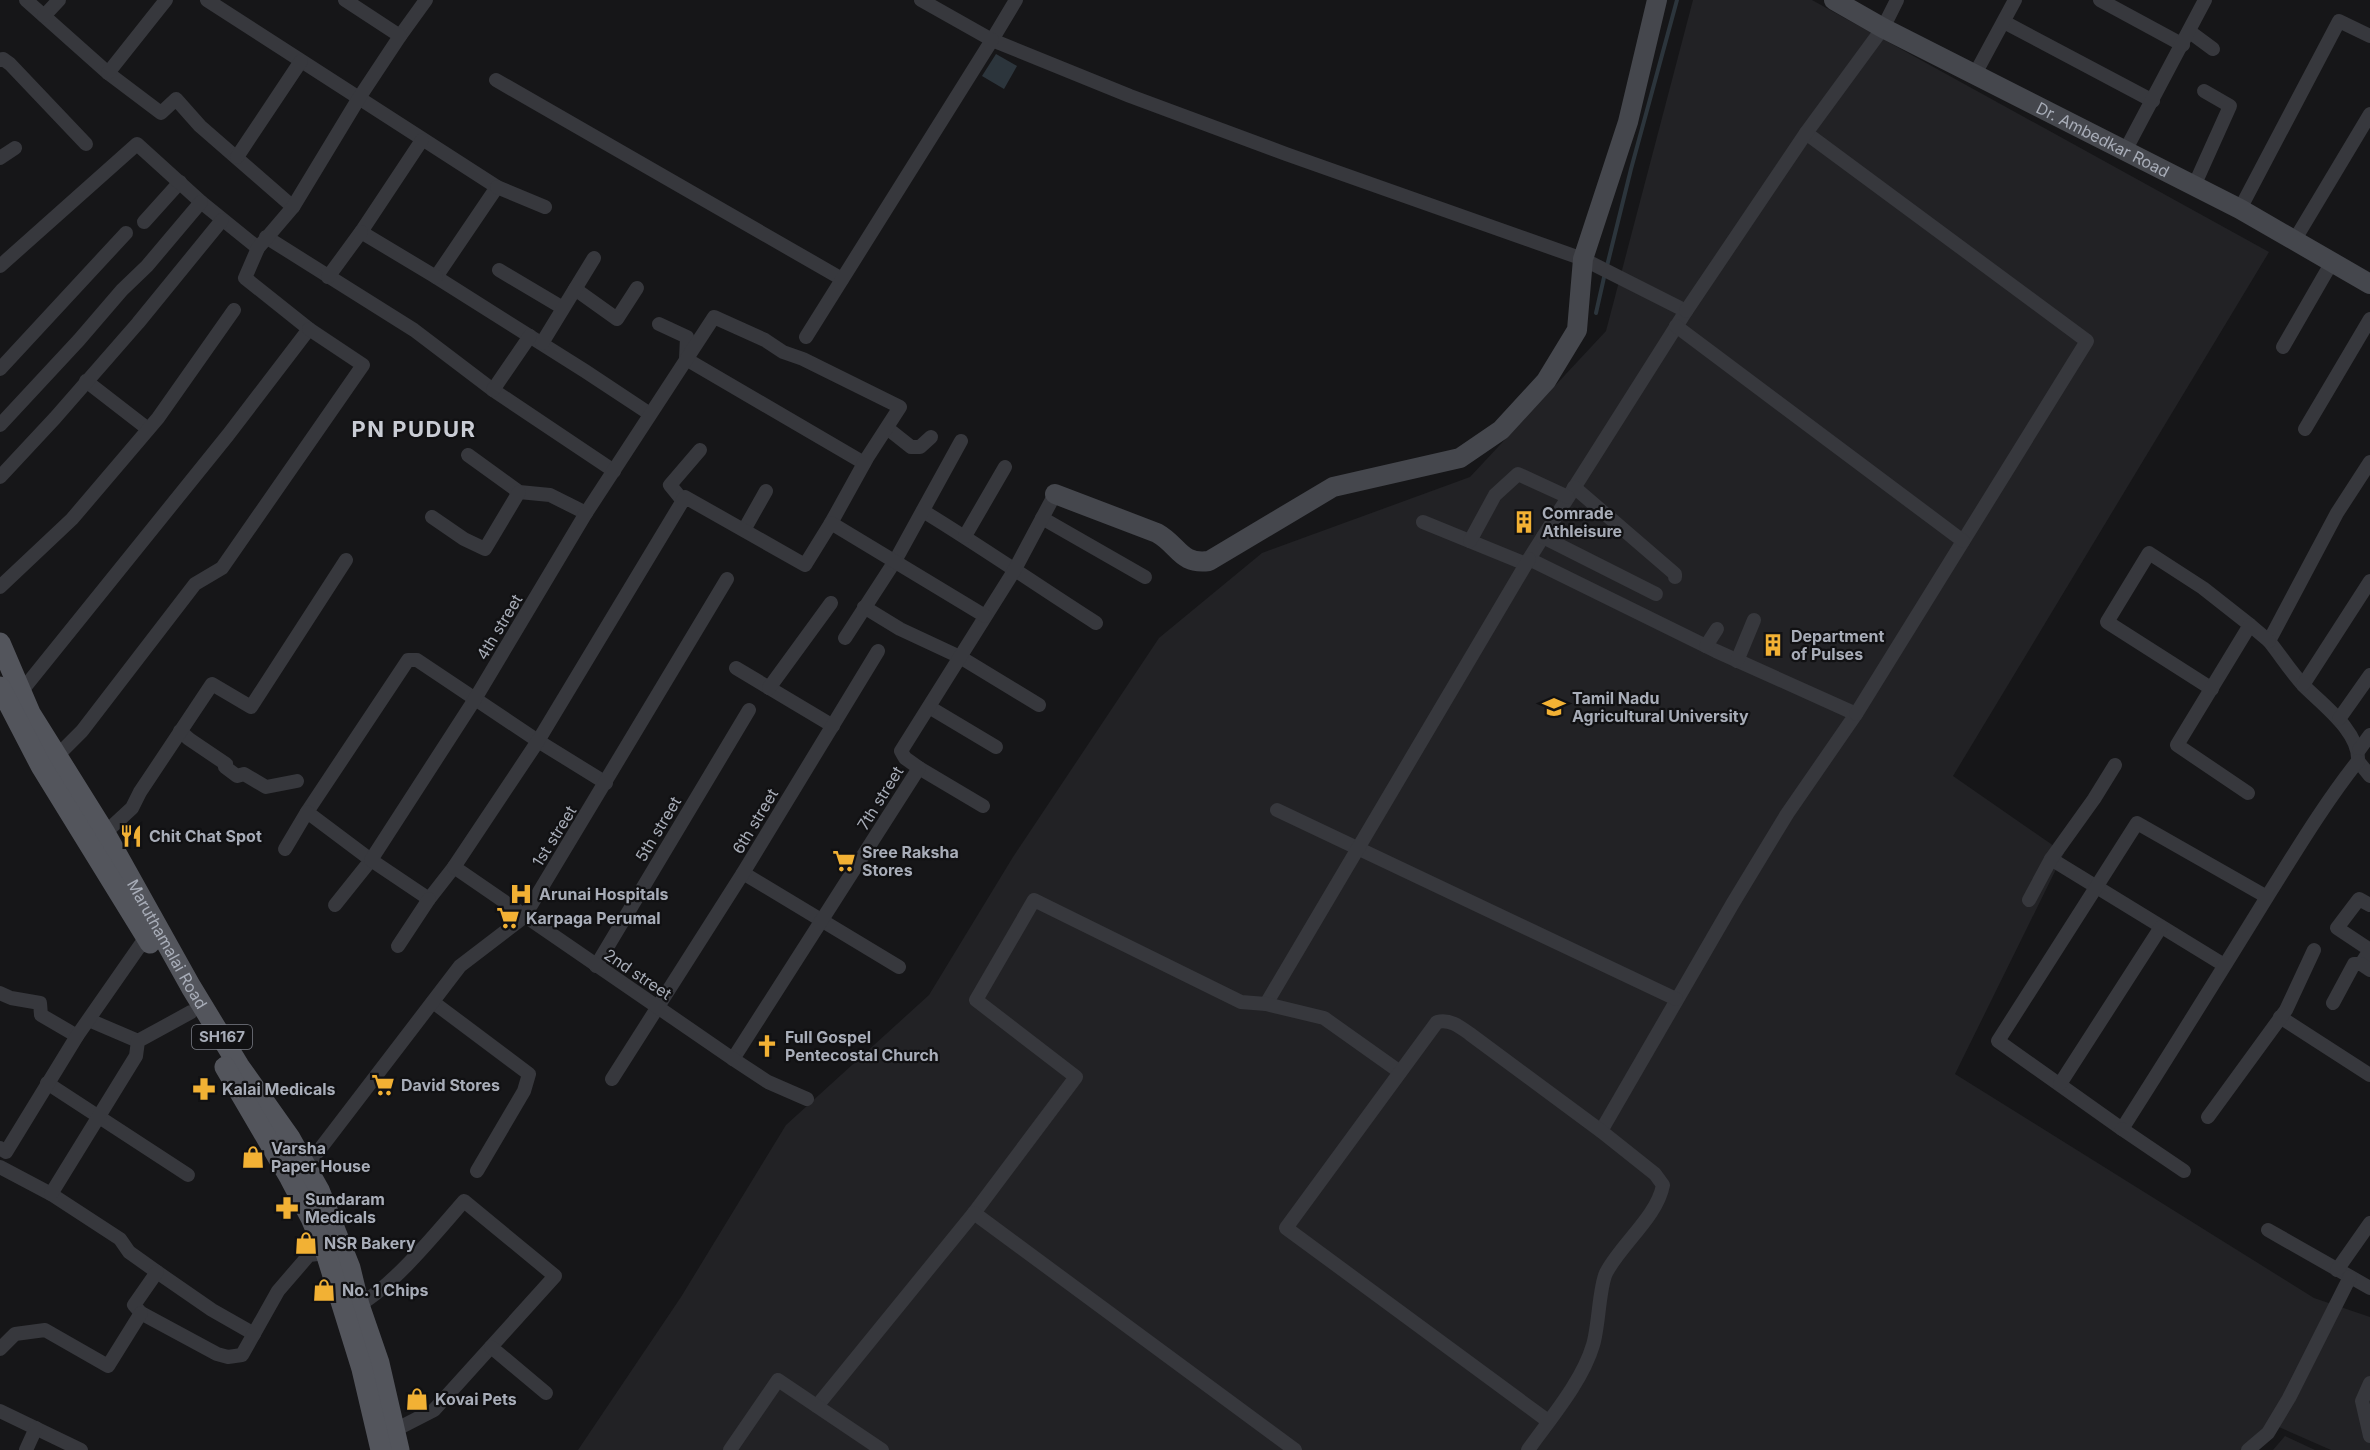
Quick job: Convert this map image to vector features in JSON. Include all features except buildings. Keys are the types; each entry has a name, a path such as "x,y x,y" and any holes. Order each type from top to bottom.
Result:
{"main road":[{"name":"Maruthamalai Road","path":"0,642 10,690 41,766 239,1066 290,1138 311,1218 326,1253 362,1369 381,1450"},
{"name":"Maruthamalai Road","path":"10,690 105,833 191,1012 298,1172 332,1217 379,1363 397,1440"}],"street":[{"path":"26,0 108,73 161,113 176,99 200,126 294,207"},
{"path":"44,16 59,0"},
{"path":"108,73 166,0"},
{"path":"207,0 497,187 545,207"},
{"path":"345,0 400,36"},
{"path":"56,757 88,723 195,584 222,568 363,365 241,283 262,242 294,207 359,98 426,0"},
{"path":"921,0 992,40 1130,96 1597,266 1686,311"},
{"path":"806,337 1016,0"},
{"path":"1055,494 1157,533 1170,540 1186,559 1198,562 1209,561 1333,487 1460,458 1501,430 1546,381 1577,330 1597,266 1657,0"},
{"name":"Dr. Ambedkar Road","path":"1834,0 1883,28 2240,209 2370,284"},
{"path":"1266,1004 1571,492 1676,326 1806,133 1883,28 1897,0"},
{"path":"1975,74 2015,0"},
{"path":"2100,0 2213,49"},
{"path":"2126,151 2186,38 2202,1"},
{"path":"2240,209 2339,21 2370,36"},
{"path":"2004,22 2153,101"},
{"path":"0,60 3,59 10,64 86,144"},
{"path":"237,157 301,61"},
{"path":"496,80 842,279"},
{"path":"2194,186 2230,106 2204,91"},
{"path":"2294,241 2370,114"},
{"path":"1601,1131 1676,999 1787,814 1856,714 2087,341 1806,133"},
{"path":"328,277 422,140"},
{"path":"0,266 137,144 222,219 328,277 414,330 494,390 614,471"},
{"path":"0,158 15,148"},
{"path":"144,222 180,182"},
{"path":"436,277 497,187"},
{"path":"0,425 122,290 147,266 201,202"},
{"path":"0,477 138,323 222,219"},
{"path":"361,232 436,277 650,414"},
{"path":"0,369 126,233"},
{"path":"494,390 563,308 594,258"},
{"path":"2283,347 2332,262"},
{"path":"499,270 563,308"},
{"path":"575,289 617,319 637,288"},
{"path":"0,587 72,519 148,429 234,310"},
{"name":"4th street","path":"335,905 371,860 475,699 586,513 714,317 900,407 886,428"},
{"path":"2305,429 2370,319"},
{"path":"659,324 687,337 686,359 864,463"},
{"path":"1676,326 1963,541"},
{"path":"10,690 228,435 309,328"},
{"path":"86,381 148,429"},
{"path":"398,946 538,741 686,497 805,564 886,428 911,447 920,447 931,437"},
{"path":"845,638 924,512 961,441"},
{"path":"683,501 670,485 700,450"},
{"path":"468,455 519,492 550,495 586,513"},
{"path":"2269,641 2337,513 2370,462"},
{"path":"965,536 1005,467"},
{"path":"1470,541 1495,495 1518,474 1571,492 1655,555 1675,574 1675,577"},
{"path":"744,530 766,491"},
{"path":"432,518 464,539 485,549 519,492"},
{"name":"7th street","path":"733,1059 919,768 904,758 901,751 1014,571 1055,494"},
{"path":"924,512 965,536 1014,571 1096,623"},
{"path":"1042,518 1145,577"},
{"path":"1423,522 1528,561 1737,661 1764,671 1856,714"},
{"path":"831,523 985,616"},
{"path":"1543,537 1656,594"},
{"path":"2212,689 2107,622 2149,553 2203,588 2269,641 2303,685 2339,719 2370,776"},
{"path":"105,833 132,808 140,792 212,684 251,707 346,560"},
{"name":"1st street","path":"298,1172 460,966 524,917 727,579"},
{"path":"2303,685 2370,581"},
{"path":"769,688 831,603"},
{"path":"864,607 900,629 960,657 1039,705"},
{"path":"1737,661 1754,620"},
{"path":"2248,793 2177,745 2250,625"},
{"path":"1706,646 1717,628"},
{"name":"6th street","path":"612,1079 743,873 878,651"},
{"path":"285,849 408,660 417,660 538,741 606,783"},
{"path":"736,668 833,726"},
{"path":"2339,719 2370,675"},
{"path":"929,707 996,747"},
{"name":"5th street","path":"596,966 749,710"},
{"path":"180,731 189,740 226,764 225,767 237,776 244,774 266,788 297,781"},
{"path":"2122,1130 2370,735"},
{"path":"2029,900 2050,859 2094,799 2115,765"},
{"path":"919,768 982,806"},
{"path":"1277,810 1676,999"},
{"path":"307,812 371,860 429,899"},
{"path":"2184,1171 2122,1130 1998,1041 2137,823 2267,897"},
{"path":"2050,859 2224,965"},
{"name":"2nd street","path":"454,867 733,1059 768,1082 807,1099"},
{"path":"743,873 899,967"},
{"path":"2333,1003 2354,964 2366,967 2370,950 2337,928 2359,899 2370,905"},
{"path":"818,1406 974,1213 1076,1077 976,1000 1034,900 1241,1002 1266,1004 1324,1018 1400,1072"},
{"path":"2060,1084 2161,927"},
{"path":"152,933 77,1036 2,1158 51,1194 120,1239 129,1252 157,1272 212,1310 254,1334"},
{"path":"2208,1117 2286,1010 2314,950"},
{"path":"0,993 11,998 40,1003 40,1015 77,1036"},
{"path":"433,1002 529,1074 524,1091 477,1171"},
{"path":"138,1041 191,1012"},
{"path":"2280,1017 2370,1075"},
{"path":"89,1020 138,1041"},
{"path":"1528,1450 1548,1421 1589,1358 1599,1321 1605,1277 1613,1262 1656,1203 1663,1185 1655,1174 1601,1131 1470,1034 1455,1024 1446,1021 1437,1022 1286,1228 1548,1421"},
{"path":"51,1194 136,1056 138,1041"},
{"path":"47,1083 188,1175"},
{"path":"359,1305 373,1297 464,1201 555,1276 434,1410 397,1440"},
{"path":"974,1213 1295,1450"},
{"path":"2337,1270 2370,1223"},
{"path":"2268,1230 2370,1288"},
{"path":"157,1272 134,1305 141,1313 217,1354 228,1357 242,1355 278,1291 309,1255 326,1253"},
{"path":"2248,1450 2268,1433 2289,1398 2350,1277"},
{"path":"0,1349 6,1334 45,1330 108,1366 141,1313"},
{"path":"491,1347 546,1393"},
{"path":"730,1450 778,1380 882,1450"},
{"path":"2370,1383 2362,1401 2370,1436"},
{"path":"0,1411 81,1450"},
{"path":"26,1450 36,1428"}],"shaded area":[{"name":"Tamil Nadu Agricultural University","path":"1693,0 1812,0 2269,252 1953,776 2064,853 1955,1074 2314,1298 2370,1317 2370,1450 2331,1450 2272,1424 2249,1450 578,1450 681,1297 786,1125 929,995 1013,857 1159,638 1262,553 1470,477 1606,331"},
{"path":"996,54 1017,66 1004,89 982,76"},
{"path":"2285,1436 2315,1450 2273,1450"}],"waterway":[{"path":"1607,266 1677,0"},
{"path":"1596,313 1605,273"}],"place":[{"name":"Comrade Athleisure","path":"1524,522"},
{"name":"Department of Pulses","path":"1773,645"},
{"name":"Tamil Nadu Agricultural University","path":"1554,707"},
{"name":"Chit Chat Spot","path":"131,836"},
{"name":"Sree Raksha Stores","path":"844,861"},
{"name":"Arunai Hospitals","path":"521,894"},
{"name":"Karpaga Perumal","path":"508,918"},
{"name":"Full Gospel Pentecostal Church","path":"767,1046"},
{"name":"David Stores","path":"383,1085"},
{"name":"Kalai Medicals","path":"204,1089"},
{"name":"Varsha Paper House","path":"253,1157"},
{"name":"Sundaram Medicals","path":"287,1208"},
{"name":"NSR Bakery","path":"306,1243"},
{"name":"No. 1 Chips","path":"324,1290"},
{"name":"Kovai Pets","path":"417,1399"}],"district":[{"name":"PN PUDUR","path":"414,429"}]}
